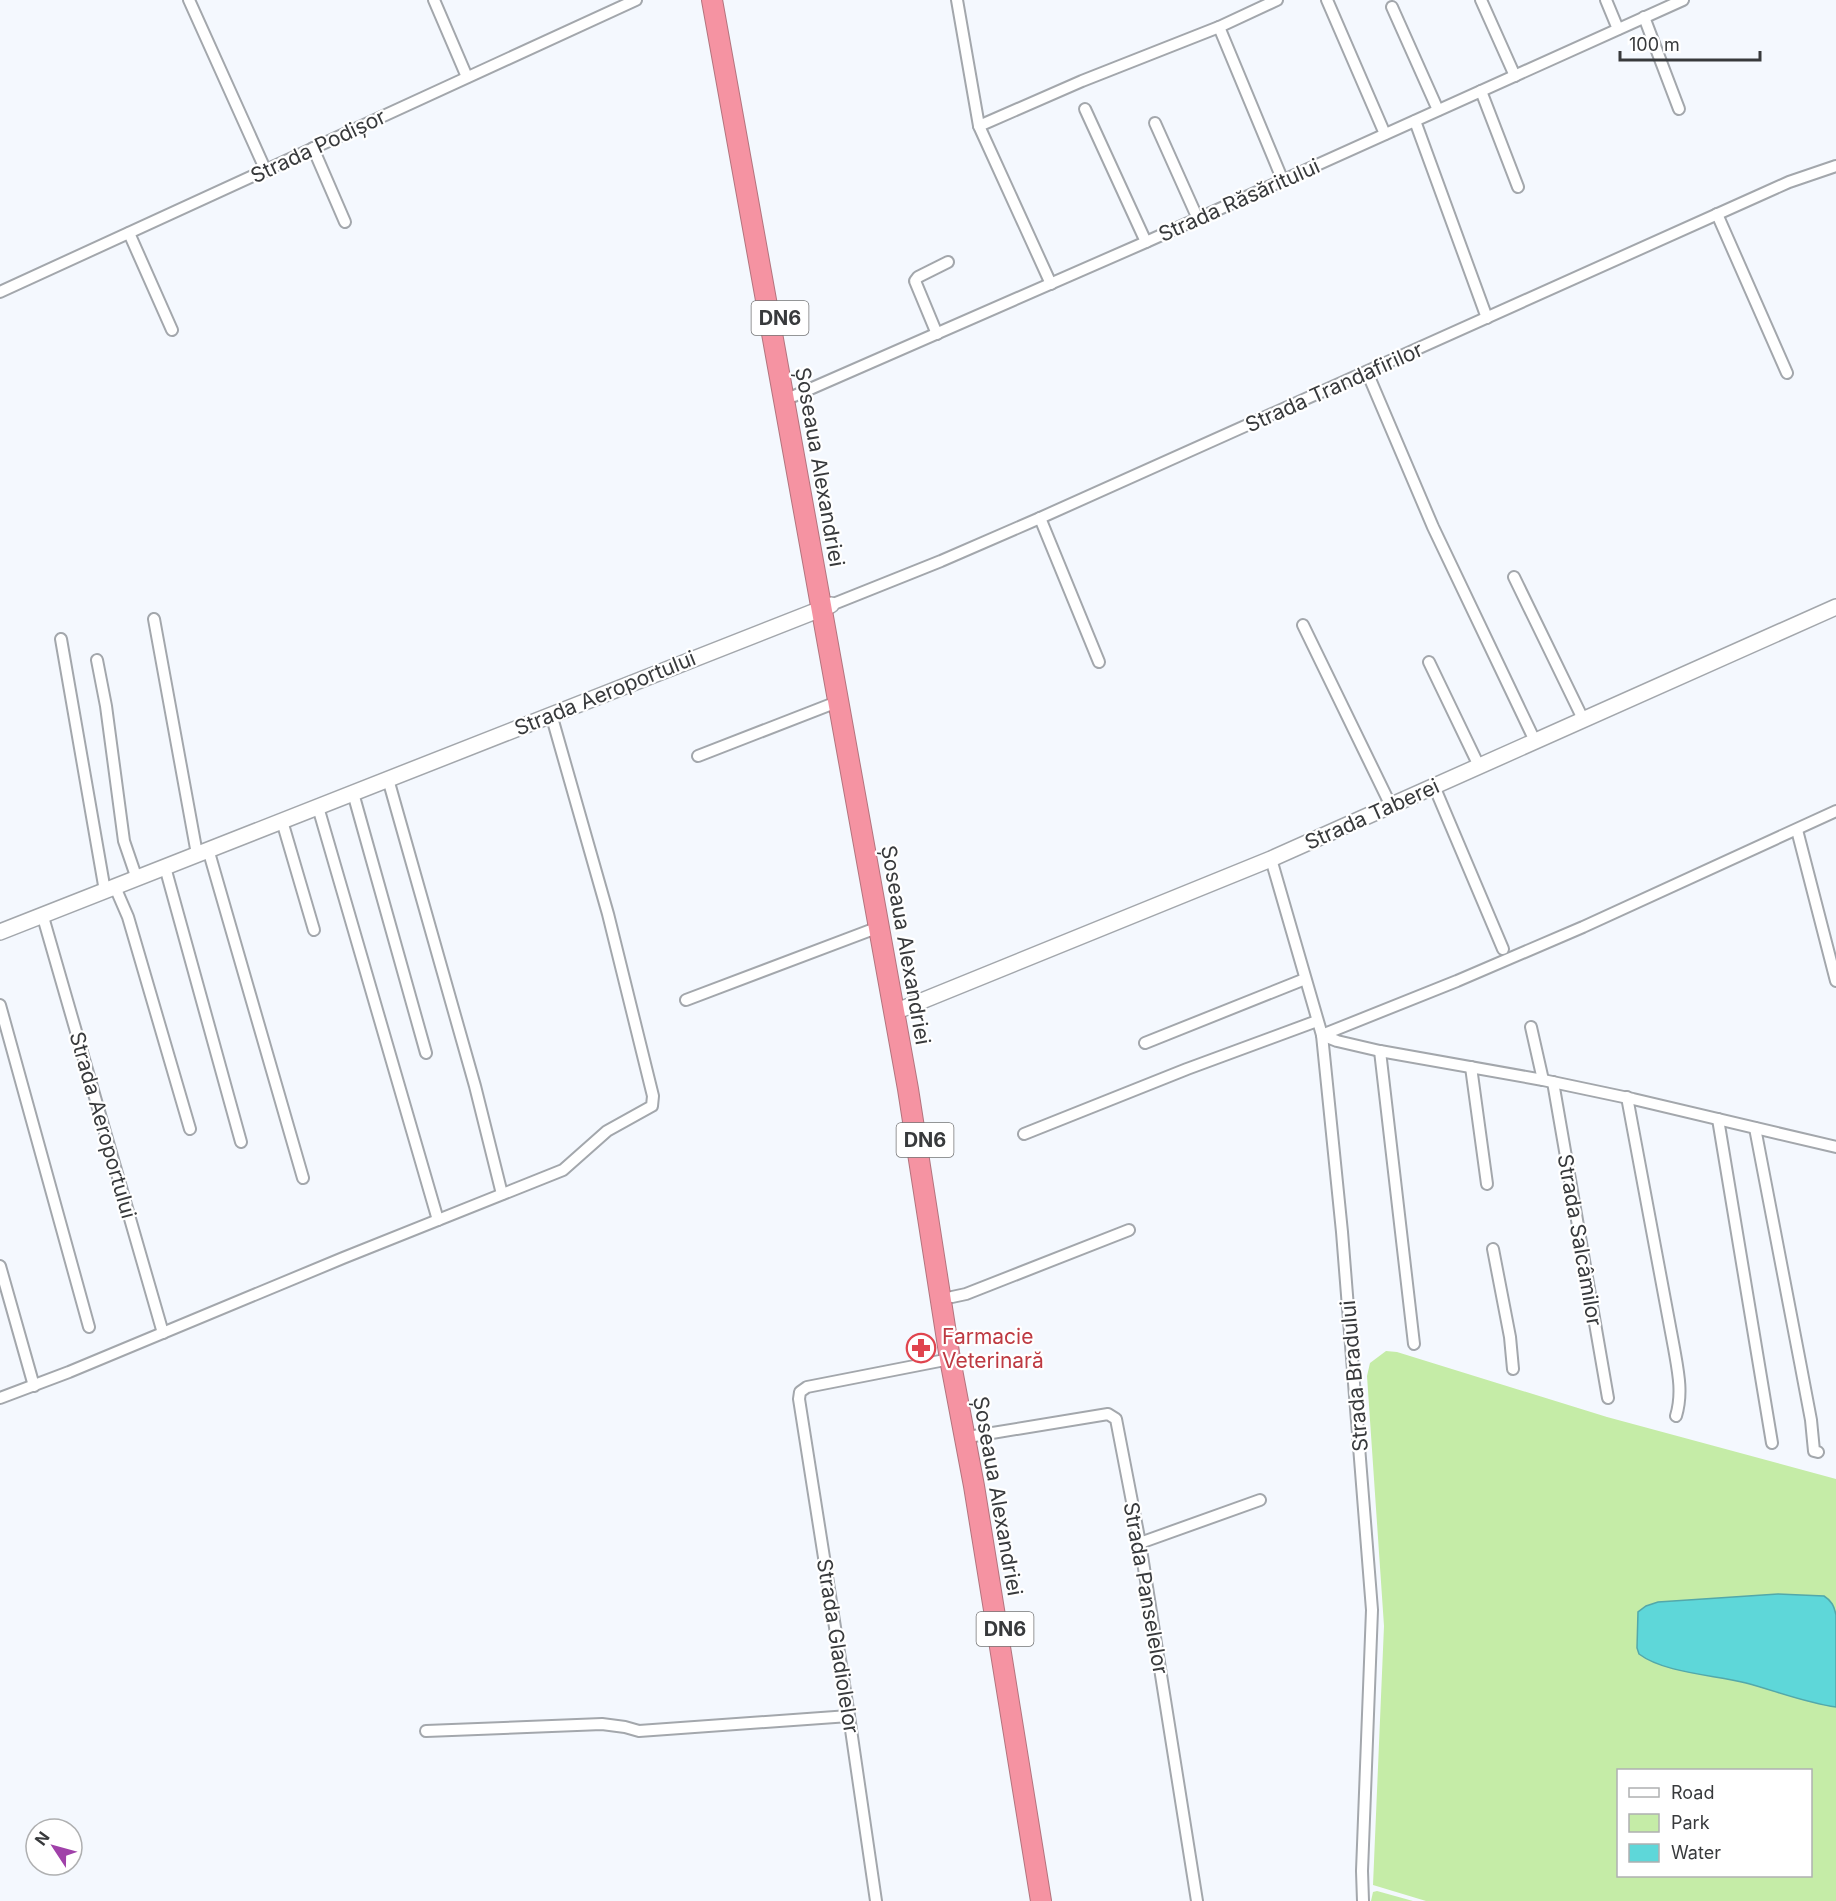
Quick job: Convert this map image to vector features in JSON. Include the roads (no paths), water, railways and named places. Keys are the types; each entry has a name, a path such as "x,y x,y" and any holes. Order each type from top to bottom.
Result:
{"highway":[{"name":"Șoseaua Alexandriei","path":"712,0 902,1008 952,1298 1050,1901"},
{"name":"Șoseaua Alexandriei","path":"724,0 794,396 826,606 837,702 910,1100 950,1359 974,1486 1041,1901"}],"street":[{"path":"189,0 266,171"},
{"path":"434,0 467,77"},
{"name":"Strada Podișor","path":"0,292 636,0"},
{"path":"957,0 980,126 1052,284"},
{"path":"980,126 1083,81 1218,27 1277,0"},
{"path":"1327,0 1385,134"},
{"path":"1481,0 1515,76"},
{"path":"1605,0 1618,29"},
{"name":"Strada Răsăritului","path":"794,396 1198,219 1683,0"},
{"path":"1392,7 1438,111"},
{"path":"1644,17 1679,109"},
{"path":"1218,27 1283,181"},
{"path":"1481,91 1518,187"},
{"path":"1085,109 1146,242"},
{"path":"1414,121 1487,318"},
{"path":"1155,123 1198,219"},
{"path":"313,148 345,222"},
{"name":"Strada Trandafirilor","path":"826,606 930,566 1789,182 1836,166"},
{"path":"1717,214 1787,373"},
{"path":"129,232 171,330"},
{"path":"937,334 915,281 918,277 948,262"},
{"path":"1367,372 1433,527 1535,741"},
{"path":"1040,518 1099,662"},
{"path":"1514,577 1583,719"},
{"name":"Strada Aeroportului","path":"0,932 43,917 203,851 826,606"},
{"name":"Strada Taberei","path":"902,1008 1270,859 1836,607"},
{"path":"154,619 203,851 303,1178"},
{"path":"1303,625 1394,804"},
{"path":"1316,637 1394,804"},
{"path":"61,639 110,890 128,917 190,1129"},
{"path":"98,660 124,841 137,879"},
{"path":"1430,662 1479,766"},
{"path":"698,756 837,702"},
{"path":"0,1398 563,1170 607,1131 648,1109 654,1101 608,914 551,714"},
{"path":"388,780 476,1086 502,1194"},
{"path":"1434,786 1503,949"},
{"path":"354,793 426,1053"},
{"path":"318,807 438,1220"},
{"path":"1322,1035 1458,981 1583,927 1836,811"},
{"path":"282,821 314,930"},
{"path":"1797,830 1836,981"},
{"name":"Strada Bradului","path":"1270,859 1322,1035 1349,1311 1372,1610 1362,1871 1363,1901"},
{"path":"165,867 241,1142"},
{"name":"Strada Aeroportului","path":"43,917 163,1333"},
{"path":"686,1000 879,927"},
{"path":"1145,1043 1305,979"},
{"path":"0,1005 89,1327"},
{"path":"1024,1134 1187,1069 1317,1021"},
{"name":"Strada Salcâmilor","path":"1531,1028 1548,1081 1608,1398"},
{"path":"1322,1035 1380,1051 1548,1081 1627,1098 1836,1147"},
{"path":"1380,1051 1414,1344"},
{"path":"1471,1067 1487,1184"},
{"path":"1627,1098 1676,1358 1680,1386 1680,1403 1676,1416"},
{"path":"1718,1119 1772,1443"},
{"path":"1755,1128 1807,1397 1814,1450 1818,1452"},
{"path":"952,1298 1129,1230"},
{"path":"1493,1249 1510,1337 1513,1369"},
{"path":"0,1266 34,1386"},
{"name":"Strada Gladiolelor","path":"876,1901 799,1399 800,1392 807,1387 950,1359"},
{"name":"Strada Panselelor","path":"974,1436 1108,1414 1112,1415 1117,1424 1140,1543 1197,1901"},
{"path":"1140,1543 1260,1500"},
{"path":"426,1731 602,1724 639,1731 849,1716"}],"water":[{"path":"1778,1594 1824,1596 1832,1604 1836,1615 1836,1707 1802,1700 1746,1683 1676,1669 1639,1654 1637,1648 1638,1612 1646,1606 1658,1602"}],"place":[{"name":"Farmacie Veterinară","path":"921,1348"}]}
